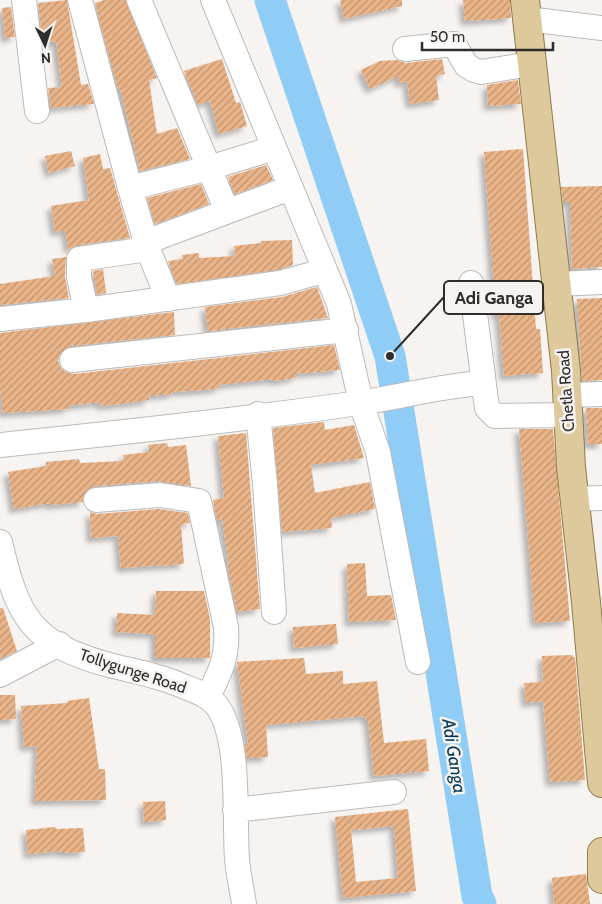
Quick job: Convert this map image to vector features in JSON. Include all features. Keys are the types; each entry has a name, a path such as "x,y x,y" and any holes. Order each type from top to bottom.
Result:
{"main road":[{"name":"Chetla Road","path":"526,10 568,405 574,499 594,612 602,783"},
{"path":"602,852 602,879"}],"street":[{"path":"24,0 37,110"},
{"path":"80,0 130,188 147,245 168,300"},
{"path":"139,0 227,212"},
{"path":"212,0 323,270 339,304 378,452 418,662"},
{"path":"526,10 602,28"},
{"path":"405,49 454,44 466,65 480,72 531,64"},
{"path":"130,188 209,168 274,148"},
{"path":"86,310 79,277 79,259 147,245 290,188"},
{"path":"0,319 168,300 280,283 323,270"},
{"path":"556,284 602,282"},
{"path":"471,283 482,383 487,408 495,416 568,405 602,394"},
{"path":"72,360 346,330"},
{"path":"0,444 123,432 364,402 454,385 482,383"},
{"path":"258,414 274,612"},
{"path":"96,500 160,495 199,501 226,627 227,648 224,666 208,697"},
{"path":"574,499 602,498"},
{"name":"Tollygunge Road","path":"0,542 9,606 28,620 38,632 67,650 106,664 164,678 208,697 218,707 227,727 232,747 237,861 244,904"},
{"path":"0,675 59,644"},
{"path":"235,810 394,792"}],"building":[{"path":"67,0 81,85 88,84 94,104 51,108 48,88 62,87 56,41 43,43 38,3"},
{"path":"104,0 126,0 157,78 149,80 157,134 177,128 190,159 140,171 120,88 118,89 95,3"},
{"path":"340,0 402,0 402,6 344,19"},
{"path":"463,0 510,0 511,18 465,21"},
{"path":"11,7 15,37 5,38 2,8"},
{"path":"222,59 236,103 240,102 247,126 219,134 210,101 198,105 184,71"},
{"path":"442,59 445,74 436,76 439,100 410,104 407,81 399,83 398,76 370,89 361,70 380,61 397,60 406,63"},
{"path":"518,80 521,104 488,106 487,85"},
{"path":"523,149 536,329 540,329 543,373 504,376 499,315 496,315 484,152"},
{"path":"71,151 75,166 49,173 45,156"},
{"path":"100,154 103,169 110,168 130,238 77,245 69,250 65,230 55,232 51,206 89,200 83,158"},
{"path":"266,165 273,180 235,194 228,177"},
{"path":"201,184 209,204 155,224 147,198"},
{"path":"602,186 602,267 572,269 570,202 563,202 561,187"},
{"path":"292,240 293,265 277,270 177,284 168,261 183,259 182,255 199,253 199,258 235,256 234,246 261,243 261,241"},
{"path":"66,257 65,277 69,298 0,305 0,284 55,276 52,259"},
{"path":"103,269 106,293 97,295 93,271"},
{"path":"317,287 328,318 208,331 205,307 282,297"},
{"path":"602,298 602,380 582,381 577,299"},
{"path":"174,312 175,335 70,346 60,354 58,361 61,368 66,372 74,374 334,345 340,370 295,374 295,378 273,381 273,379 219,385 220,388 172,392 173,394 149,396 149,400 128,403 101,406 100,402 68,406 68,409 3,413 0,386 0,333"},
{"path":"586,408 602,408 602,444 588,444"},
{"path":"324,422 325,430 354,425 364,458 311,465 315,493 370,482 375,509 331,518 332,528 282,532 273,428"},
{"path":"519,429 553,429 570,621 535,623"},
{"path":"246,433 260,609 237,612 227,564 229,564 222,519 217,520 213,500 224,498 218,436"},
{"path":"167,443 168,447 186,445 191,486 159,481 95,486 84,494 83,502 50,505 50,503 14,509 8,472 46,466 46,462 79,459 80,463 124,461 123,455 149,452 148,445"},
{"path":"159,509 188,513 190,523 181,524 184,564 121,568 118,536 91,538 90,512 97,514"},
{"path":"365,563 367,596 391,595 396,620 349,622 347,564"},
{"path":"156,591 204,591 210,619 210,658 155,658 155,634 116,632 117,613 155,615"},
{"path":"0,608 3,608 17,651 0,659"},
{"path":"336,624 338,644 294,648 293,627"},
{"path":"572,655 575,657 585,780 550,782 543,701 526,703 524,683 543,682 542,656"},
{"path":"304,658 306,674 343,671 343,684 377,681 384,743 426,739 429,771 374,776 368,720 366,720 365,716 266,725 268,757 247,758 245,744 248,743 237,662"},
{"path":"0,695 15,695 16,719 0,720"},
{"path":"89,698 99,769 105,769 106,800 35,801 37,746 24,747 21,706 68,703 67,701"},
{"path":"165,801 166,820 144,822 143,802"},
{"path":"408,809 416,891 343,898 335,817","holes":["394,826 398,878 356,882 351,830"]},
{"path":"55,827 56,829 83,828 85,852 62,853 62,851 28,854 26,830"},
{"path":"586,874 590,904 554,904 552,878"}],"waterway":[{"name":"Adi Ganga","path":"270,0 390,356 477,896 481,904"}],"place":[{"name":"Adi Ganga","path":"390,356"}]}
